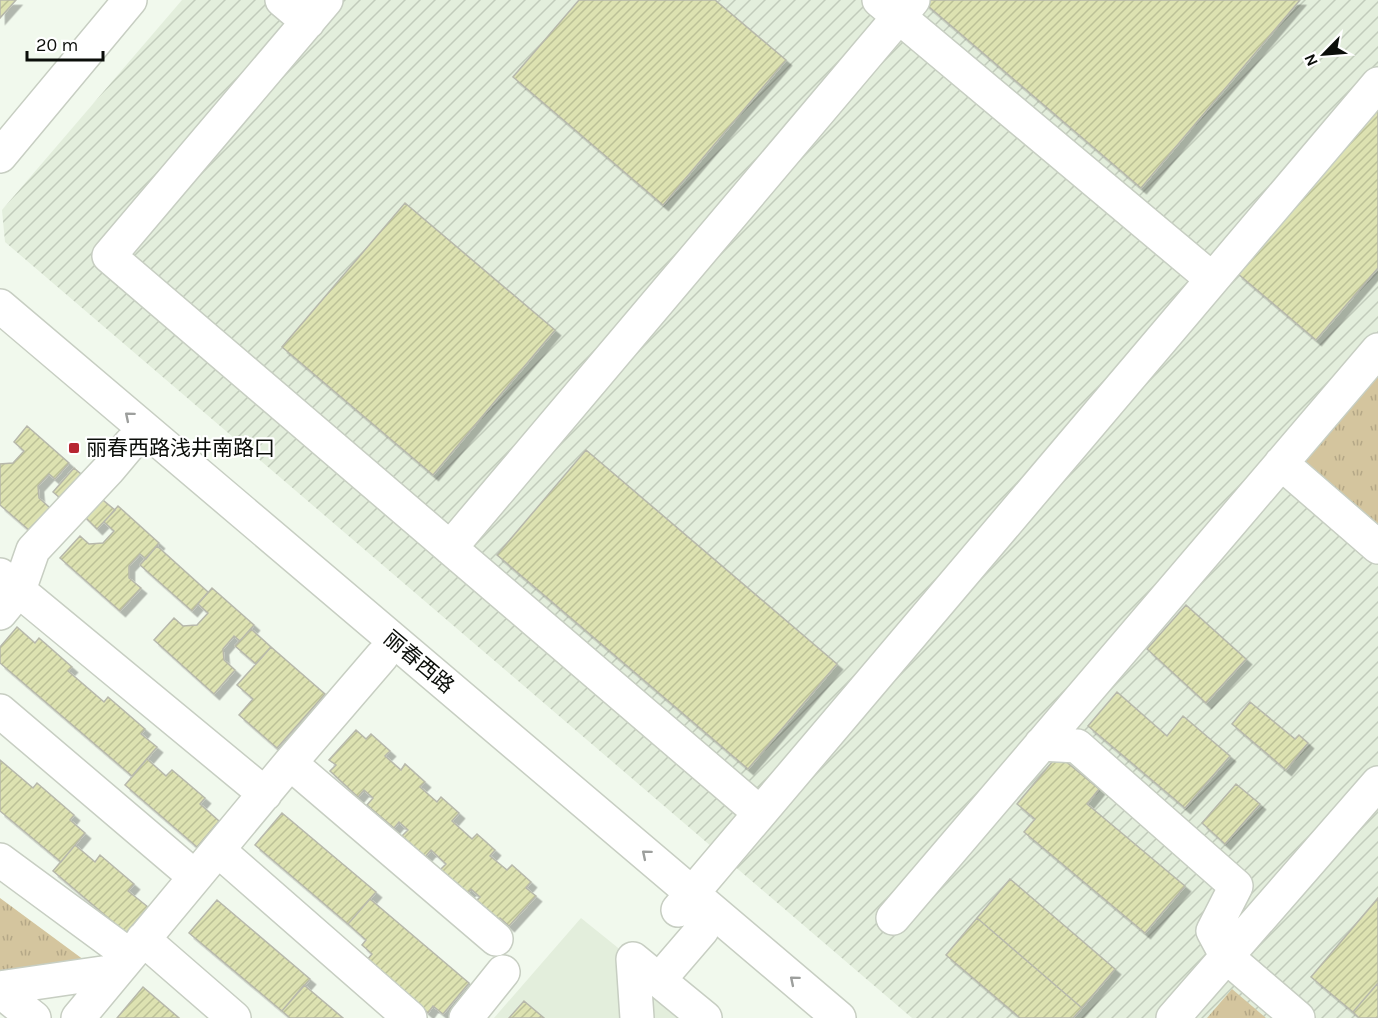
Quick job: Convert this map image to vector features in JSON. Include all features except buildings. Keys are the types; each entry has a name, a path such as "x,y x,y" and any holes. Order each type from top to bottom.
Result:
{"main road":[{"path":"282,0 317,11 109,256 760,813"},
{"path":"0,124 115,2"},
{"path":"0,156 115,2"},
{"path":"450,548 897,6 1212,279"},
{"path":"659,980 690,911 760,813 1378,84"},
{"name":"丽春西路","path":"0,306 690,911 804,1018"},
{"name":"丽春西路","path":"0,335 690,911 839,1018"},
{"path":"893,918 1378,350"},
{"path":"130,444 109,470 33,550 6,593 265,794"},
{"path":"1281,463 1378,548"},
{"path":"78,1018 382,656"},
{"path":"0,711 195,877"},
{"path":"1041,744 1077,746 1236,886 1213,931 1227,957 1298,1018"},
{"path":"290,764 496,939"},
{"path":"1173,1018 1378,783"},
{"path":"218,850 410,1018"},
{"path":"0,860 129,955 234,1018"},
{"path":"0,989 129,955"},
{"path":"637,1018 633,959 705,1018"},
{"path":"466,1018 503,972"},
{"path":"0,989 34,1018"}],"shaded area":[{"path":"182,0 1378,0 1378,1018 912,1018 5,242 2,210"},
{"path":"581,918 705,1018 494,1018"}],"green space":[{"path":"1378,366 1378,535 1295,463"},
{"path":"0,898 84,960 0,973"},
{"path":"1232,989 1266,1018 1207,1018"}],"place":[{"name":"丽春西路浅井南路口","path":"74,448"}]}
